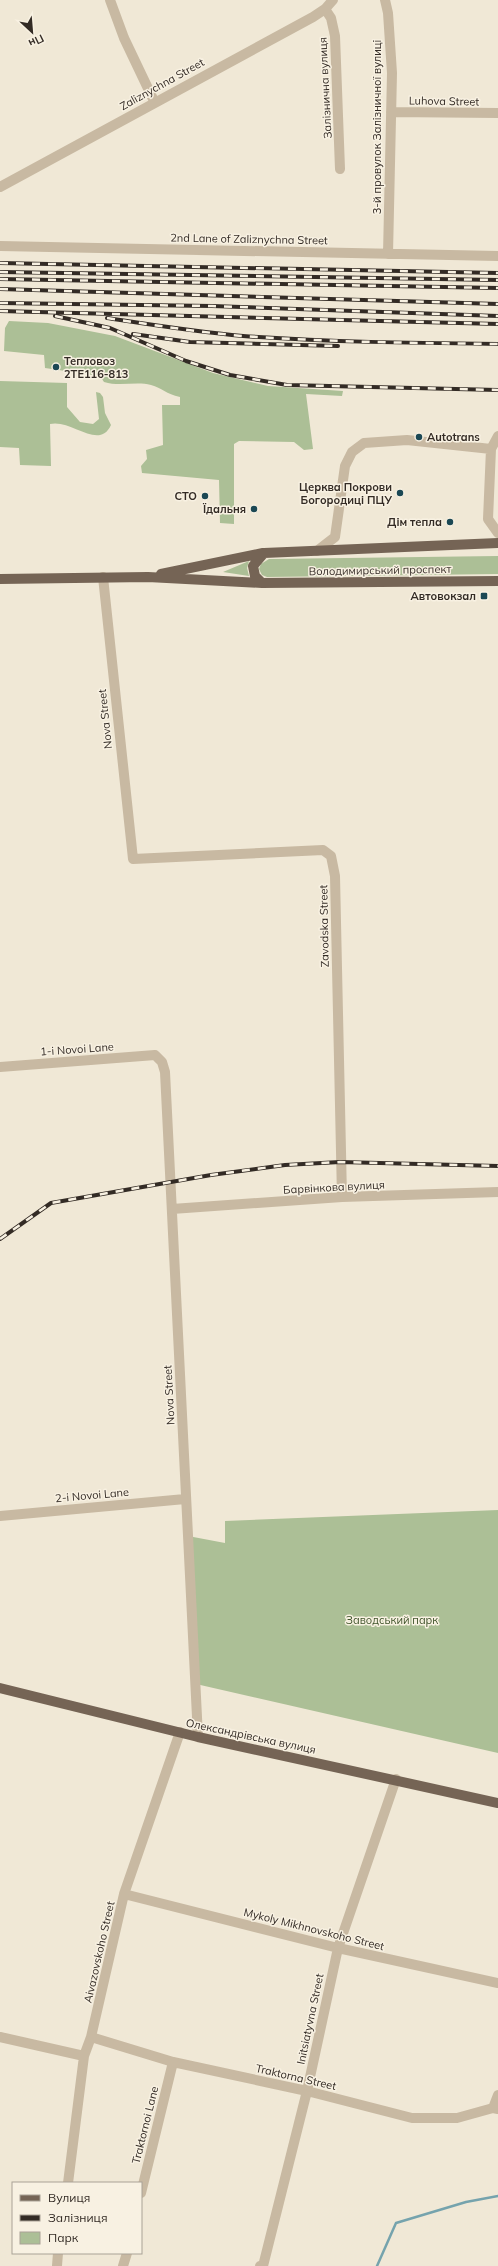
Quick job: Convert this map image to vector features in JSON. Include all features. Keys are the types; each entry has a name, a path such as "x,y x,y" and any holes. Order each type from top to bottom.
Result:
{"main road":[{"name":"Володимирський проспект","path":"148,577 264,553 498,543"},
{"path":"262,584 255,576 253,566 264,553"},
{"name":"Володимирський проспект","path":"0,579 148,577 262,584 498,581"},
{"name":"Олександрівська вулиця","path":"0,1688 198,1737 396,1779 498,1803"}],"street":[{"path":"110,0 124,38 154,101"},
{"name":"Zaliznychna Street","path":"0,187 58,157 154,101 325,9 333,0"},
{"name":"3-й провулок Залізничної вулиці","path":"385,0 388,13 392,74 388,254"},
{"name":"Залізнична вулиця","path":"325,9 331,18 335,36 340,169"},
{"name":"Luhova Street","path":"391,112 498,113"},
{"name":"2nd Lane of Zaliznychna Street","path":"0,246 498,256"},
{"path":"498,436 490,449 488,520 498,533"},
{"path":"317,551 335,537 346,466 352,452 364,443 407,440 490,449"},
{"name":"Nova Street","path":"103,577 132,859"},
{"name":"Zavodska Street","path":"132,859 323,850 331,856 335,876 342,1197"},
{"name":"Nova Street","path":"155,1055 162,1062 165,1072 185,1498 193,1608 198,1737"},
{"name":"1-i Novoi Lane","path":"0,1067 155,1055"},
{"name":"Барвінкова вулиця","path":"172,1209 342,1197 498,1192"},
{"name":"2-i Novoi Lane","path":"0,1516 185,1498"},
{"name":"Aivazovskoho Street","path":"68,2182 84,2056 91,2037 124,1894 180,1732"},
{"name":"Initsiatyvna Street","path":"260,2266 263,2266 265,2259 307,2091 338,1948 396,1779"},
{"name":"Mykoly Mikhnovskoho Street","path":"124,1894 338,1948 498,1983"},
{"path":"0,2036 84,2056"},
{"name":"Traktorna Street","path":"91,2037 173,2062 307,2091 412,2118 457,2118 496,2108"},
{"name":"Traktornoi Lane","path":"142,2189 173,2062"},
{"path":"496,2108 498,2095"},
{"path":"57,2266 58,2254"},
{"path":"123,2266 126,2254"}],"green space":[{"path":"9,321 48,323 115,336 213,373 268,386 343,391 342,396 306,394 313,449 304,450 294,442 239,441 234,444 234,524 220,523 219,480 142,473 141,466 147,459 146,450 163,445 162,405 180,405 180,397 151,385 110,383 104,382 100,376 45,368 44,355 4,351 5,328"},
{"path":"0,381 67,383 67,407 80,422 93,424 99,419 96,392 100,393 103,397 105,413 111,425 106,432 100,435 92,435 67,426 50,424 51,466 20,465 19,448 0,447"},
{"path":"498,556 498,574 267,577 262,575 259,569 261,564 269,559"},
{"path":"249,561 247,568 249,576 223,572"},
{"name":"Заводський парк","path":"498,1510 498,1753 196,1684 188,1536 225,1543 225,1521"}],"waterway":[{"path":"377,2266 396,2223 466,2202 498,2196"}],"railway":[{"path":"0,263 498,273"},
{"path":"0,272 498,280"},
{"path":"0,279 498,288"},
{"path":"0,289 498,304"},
{"path":"0,303 212,306 498,316"},
{"path":"0,311 498,324"},
{"path":"55,316 110,328 186,361 230,375 287,385 498,390"},
{"path":"107,318 243,336 402,343 498,344"},
{"path":"133,334 190,342 338,346"},
{"path":"0,1239 51,1203 211,1175 285,1165 340,1162 498,1166"}],"place":[{"name":"Тепловоз 2ТЕ116-813","path":"56,367"},
{"name":"Autotrans","path":"419,437"},
{"name":"Церква Покрови Богородиці ПЦУ","path":"400,493"},
{"name":"СТО","path":"205,496"},
{"name":"Їдальня","path":"254,509"},
{"name":"Дім тепла","path":"450,522"},
{"name":"Автовокзал","path":"484,596"}]}
